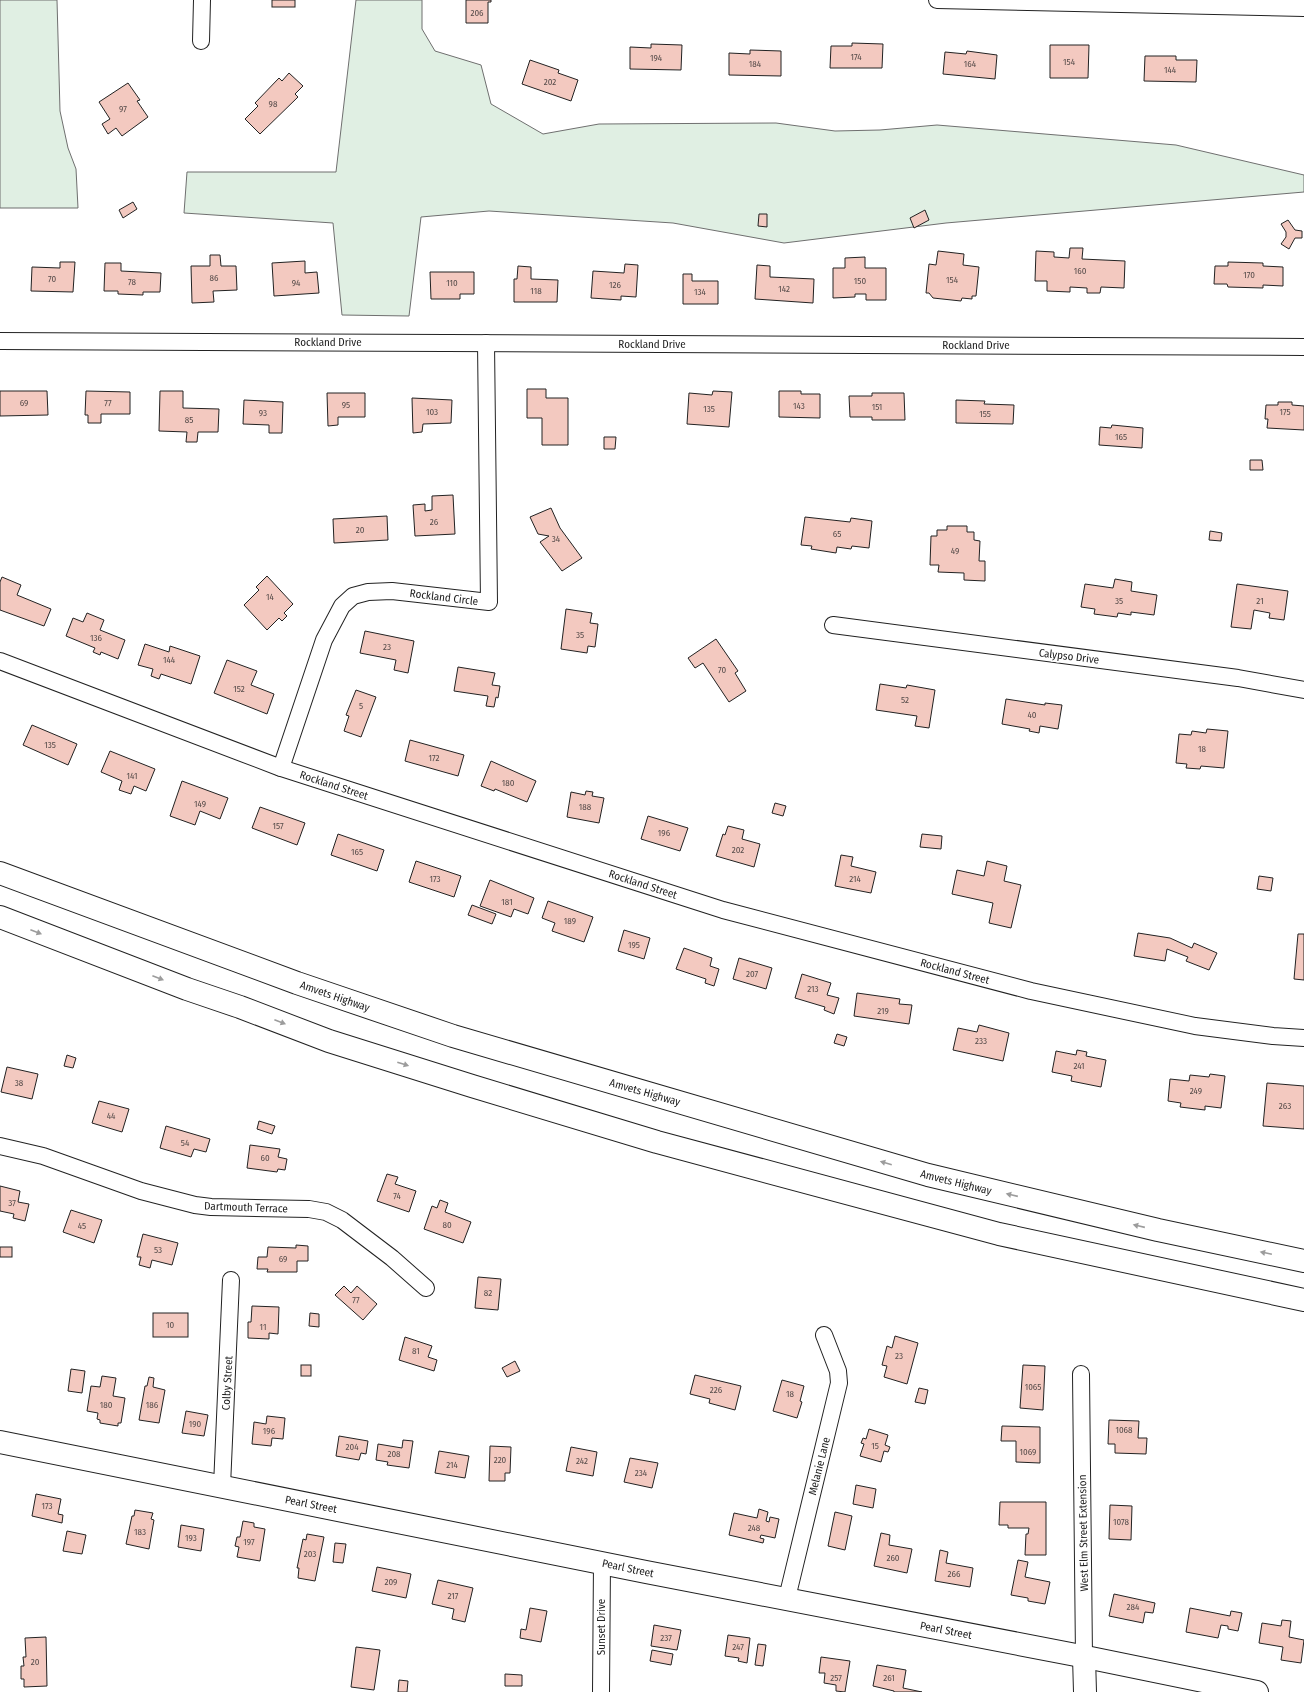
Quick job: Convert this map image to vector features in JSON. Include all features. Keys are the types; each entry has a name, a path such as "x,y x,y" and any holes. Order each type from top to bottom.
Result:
{"main road":[{"name":"Amvets Highway","path":"0,873 297,983 461,1038 928,1175 1158,1230 1304,1261"},
{"path":"0,917 180,986 240,1006 329,1041 480,1089 657,1142 998,1234 1304,1300"},
{"name":"Pearl Street","path":"0,1442 646,1572 787,1598 1257,1692"},
{"name":"West Elm Street Extension","path":"1084,1657 1085,1692"}],"street":[{"path":"201,41 202,0"},
{"path":"937,0 1304,8"},
{"name":"Rockland Drive","path":"0,341 1304,347"},
{"name":"Rockland Circle","path":"281,768 324,640 342,606 353,596 368,592 392,591 489,602 486,343"},
{"name":"Calypso Drive","path":"833,625 1238,678 1304,690"},
{"name":"Rockland Street","path":"0,661 281,768 724,910 1031,990 1195,1026 1273,1036 1304,1038"},
{"name":"Dartmouth Terrace","path":"0,1146 44,1156 141,1191 195,1206 309,1209 326,1212 342,1220 392,1258 426,1288"},
{"name":"Colby Street","path":"222,1486 231,1280"},
{"name":"Melanie Lane","path":"787,1598 839,1383 838,1371 824,1335"},
{"name":"West Elm Street Extension","path":"1081,1374 1084,1657"},
{"name":"Sunset Drive","path":"601,1692 602,1562"}],"green space":[{"path":"0,0 57,0 60,111 68,148 76,169 78,208 0,208"},
{"path":"356,0 422,0 422,29 435,51 481,65 491,104 543,134 599,124 776,123 835,131 880,130 937,125 1176,145 1304,175 1304,192 946,223 784,243 673,223 489,211 421,217 409,316 342,315 333,223 184,213 187,172 336,172"}],"building":[{"path":"272,0 295,0 295,7 272,7"},
{"path":"466,0 491,0 491,2 488,2 488,23 466,23"},
{"path":"852,43 883,44 882,68 830,68 831,46 852,46"},
{"path":"651,44 682,45 681,70 630,69 630,47 651,48"},
{"path":"1050,45 1089,45 1088,78 1050,78"},
{"path":"750,50 781,51 781,76 729,75 729,53 750,54"},
{"path":"967,51 997,55 995,79 943,74 945,52 966,54"},
{"path":"1145,56 1176,56 1176,60 1197,60 1196,82 1144,81"},
{"path":"530,60 559,70 558,73 578,80 571,101 522,84"},
{"path":"289,73 303,86 295,94 298,97 260,134 245,119 258,106 255,103 279,78 282,81"},
{"path":"128,83 140,100 137,101 148,117 122,136 116,128 108,134 102,124 110,119 99,102"},
{"path":"133,202 137,209 123,218 119,210"},
{"path":"925,210 929,220 914,228 910,218"},
{"path":"759,214 767,214 767,227 758,226"},
{"path":"1288,220 1295,230 1302,231 1302,238 1295,238 1289,249 1281,244 1286,237 1286,232 1281,224"},
{"path":"1070,248 1083,248 1082,259 1125,261 1124,288 1101,287 1100,293 1087,293 1087,288 1070,287 1070,292 1047,291 1047,281 1035,281 1036,251 1054,252 1054,257 1069,258"},
{"path":"938,251 964,254 963,265 979,267 976,296 972,296 972,299 962,298 961,301 933,298 929,293 926,293 929,264 936,265"},
{"path":"210,255 220,255 221,266 236,266 237,290 213,291 214,302 192,303 191,266 210,266"},
{"path":"865,257 865,268 886,268 886,300 866,300 866,294 855,294 855,297 833,298 833,268 845,268 845,258"},
{"path":"305,261 305,273 317,272 319,293 274,296 272,263"},
{"path":"60,262 75,262 73,292 31,291 32,267 60,268"},
{"path":"1228,262 1263,263 1263,266 1283,267 1283,286 1263,285 1263,288 1228,287 1227,284 1214,284 1215,266 1228,266"},
{"path":"105,263 121,263 121,271 161,273 160,292 143,292 143,295 118,294 118,291 104,291"},
{"path":"625,264 638,265 636,297 621,296 621,300 591,298 593,271 624,273"},
{"path":"757,265 770,266 770,277 814,279 813,303 755,299"},
{"path":"518,266 531,267 531,279 558,280 557,302 514,302 514,279 517,279"},
{"path":"430,272 474,272 474,294 460,294 460,299 431,299"},
{"path":"683,274 692,274 692,281 718,281 718,304 683,304"},
{"path":"527,389 546,389 546,398 568,398 568,445 542,445 542,418 527,418"},
{"path":"0,391 47,391 48,415 0,416"},
{"path":"86,391 130,392 130,414 101,414 101,423 88,423 88,415 85,415"},
{"path":"160,391 183,391 183,408 219,409 218,432 198,432 197,442 186,442 187,432 159,431"},
{"path":"713,391 732,392 729,427 687,424 689,393 712,395"},
{"path":"779,391 801,391 801,394 820,394 820,418 779,417"},
{"path":"327,393 365,393 365,417 338,417 338,425 328,426"},
{"path":"872,393 904,393 905,420 872,420 872,417 850,417 849,396 872,396"},
{"path":"412,398 452,400 451,423 423,424 422,432 413,433"},
{"path":"244,400 283,402 282,433 269,433 269,425 243,424"},
{"path":"956,400 985,401 984,404 1014,405 1013,424 956,423"},
{"path":"1278,402 1292,402 1292,405 1304,406 1304,430 1267,428 1268,419 1265,419 1266,405 1278,405"},
{"path":"1112,425 1143,428 1142,448 1099,445 1100,427 1111,428"},
{"path":"604,437 616,437 615,449 604,449"},
{"path":"1250,460 1262,460 1263,470 1250,470"},
{"path":"453,495 455,534 415,536 413,505 425,504 425,511 432,510 432,496"},
{"path":"551,508 560,528 582,558 562,571 540,542 549,536 538,534 530,517"},
{"path":"387,516 388,540 334,543 333,519"},
{"path":"805,517 850,522 851,518 872,521 869,548 852,546 851,549 837,547 836,553 811,549 812,546 801,545"},
{"path":"947,526 967,526 967,532 974,532 974,540 980,541 979,561 985,561 985,581 964,580 964,573 938,572 939,565 930,565 931,536 937,536 937,530 947,530"},
{"path":"1210,531 1222,533 1221,541 1209,540"},
{"path":"267,576 293,604 284,613 287,616 282,621 279,618 267,630 244,605 259,590 256,587"},
{"path":"2,577 21,585 17,595 51,609 44,626 0,610 0,582"},
{"path":"1115,579 1132,582 1131,591 1157,595 1154,615 1131,612 1131,615 1118,613 1117,617 1094,614 1095,609 1081,607 1085,584 1113,588"},
{"path":"1237,584 1288,591 1284,620 1269,618 1270,613 1254,610 1251,629 1231,627"},
{"path":"566,609 592,613 590,623 598,624 595,647 588,646 587,653 561,649"},
{"path":"87,613 104,620 100,630 125,640 118,659 101,652 100,655 93,652 95,648 66,636 73,618 83,622"},
{"path":"365,631 414,641 408,673 394,670 396,660 360,653"},
{"path":"716,639 738,671 735,673 746,691 729,702 703,663 695,668 688,658"},
{"path":"145,644 169,652 170,646 200,656 191,684 161,674 159,679 151,676 153,669 138,665"},
{"path":"227,660 257,671 251,685 274,694 267,714 214,693"},
{"path":"458,667 495,673 492,685 500,686 498,698 496,697 494,707 486,706 488,696 454,691"},
{"path":"880,684 906,688 907,685 935,690 929,728 915,726 917,716 876,710"},
{"path":"356,690 376,697 361,737 344,731 349,716 346,715"},
{"path":"1006,699 1045,705 1045,703 1062,705 1058,729 1040,726 1039,733 1029,731 1030,729 1002,724"},
{"path":"32,725 77,744 68,765 23,745"},
{"path":"1207,729 1228,731 1224,768 1201,766 1200,769 1186,768 1187,764 1176,763 1179,734 1191,735 1192,731 1206,733"},
{"path":"410,740 464,755 458,776 405,761"},
{"path":"110,751 155,769 146,791 134,786 131,794 119,790 122,781 101,772"},
{"path":"491,761 536,781 527,802 495,789 494,791 481,786"},
{"path":"182,781 228,798 220,819 200,811 195,825 170,816"},
{"path":"586,791 593,792 592,796 604,798 599,823 567,817 571,792 585,795"},
{"path":"775,803 786,806 783,816 772,813"},
{"path":"260,807 305,823 297,845 252,828"},
{"path":"648,816 688,828 680,851 641,839"},
{"path":"728,826 744,830 742,839 760,844 754,867 716,856 723,834 725,835"},
{"path":"338,834 384,850 377,871 331,855"},
{"path":"922,834 942,836 941,849 920,847"},
{"path":"841,855 853,857 851,866 876,872 871,893 835,886"},
{"path":"416,861 461,876 454,897 409,882"},
{"path":"987,861 1007,866 1004,881 1021,885 1011,928 989,923 993,903 952,894 957,870 984,876"},
{"path":"1259,876 1273,878 1271,891 1257,889"},
{"path":"490,880 534,898 528,914 514,909 511,917 480,906"},
{"path":"548,901 593,917 584,942 552,931 555,923 542,918"},
{"path":"472,905 496,914 492,924 468,915"},
{"path":"624,930 650,938 644,959 618,951"},
{"path":"1138,933 1170,938 1192,948 1194,943 1217,953 1209,970 1186,961 1188,957 1167,949 1165,961 1134,956"},
{"path":"1298,934 1304,934 1304,980 1294,979"},
{"path":"684,948 712,958 710,966 719,969 714,986 705,983 706,979 676,969"},
{"path":"739,958 772,968 766,989 733,979"},
{"path":"802,974 831,983 827,995 839,998 834,1014 824,1010 825,1007 795,998"},
{"path":"857,993 900,999 899,1004 912,1005 909,1024 854,1016"},
{"path":"979,1025 1009,1033 1003,1061 953,1050 958,1028 977,1032"},
{"path":"837,1034 847,1037 844,1046 834,1043"},
{"path":"1077,1050 1087,1052 1086,1056 1106,1060 1101,1087 1071,1081 1072,1076 1052,1072 1056,1051 1076,1055"},
{"path":"67,1055 76,1058 73,1068 64,1066"},
{"path":"7,1067 38,1074 32,1099 1,1092"},
{"path":"1210,1074 1225,1076 1221,1108 1205,1106 1205,1110 1180,1107 1181,1103 1168,1101 1170,1079 1189,1081 1190,1075 1209,1077"},
{"path":"1267,1083 1304,1086 1304,1129 1263,1126"},
{"path":"99,1101 129,1109 122,1132 92,1123"},
{"path":"259,1121 275,1126 272,1134 257,1129"},
{"path":"166,1126 210,1139 206,1152 194,1149 191,1157 160,1148"},
{"path":"250,1145 280,1149 278,1157 287,1159 285,1170 278,1169 277,1172 247,1168"},
{"path":"387,1174 398,1177 395,1184 416,1191 409,1212 377,1201"},
{"path":"0,1186 20,1191 18,1202 29,1204 25,1221 13,1218 14,1214 0,1211"},
{"path":"440,1200 448,1203 445,1212 471,1222 463,1243 424,1229 432,1206 437,1208"},
{"path":"71,1210 102,1220 94,1243 63,1232"},
{"path":"143,1234 178,1243 172,1265 152,1260 150,1268 139,1265 141,1257 137,1257"},
{"path":"296,1245 308,1246 308,1261 297,1261 297,1272 267,1272 268,1269 257,1269 258,1257 267,1257 268,1247 296,1248"},
{"path":"0,1247 12,1247 12,1257 0,1257"},
{"path":"478,1277 501,1279 498,1310 475,1308"},
{"path":"344,1286 351,1293 357,1286 377,1304 363,1320 335,1295"},
{"path":"252,1306 279,1307 278,1334 269,1333 269,1339 248,1338 248,1322 251,1322"},
{"path":"153,1313 188,1313 188,1337 153,1337"},
{"path":"310,1313 319,1314 319,1327 309,1326"},
{"path":"895,1336 918,1343 907,1384 884,1377 887,1366 882,1365 887,1346 892,1348"},
{"path":"405,1337 432,1346 428,1357 437,1360 434,1371 399,1360"},
{"path":"515,1361 520,1371 507,1377 502,1368"},
{"path":"301,1365 311,1365 311,1376 301,1376"},
{"path":"1023,1365 1045,1366 1043,1410 1020,1408"},
{"path":"71,1369 85,1371 82,1393 68,1391"},
{"path":"695,1375 741,1386 735,1410 709,1403 710,1399 690,1394"},
{"path":"102,1376 116,1378 113,1396 125,1398 121,1423 118,1423 118,1426 100,1423 100,1420 97,1419 98,1413 87,1411 91,1386 100,1387"},
{"path":"149,1377 154,1378 153,1387 165,1390 159,1423 139,1420 145,1386 147,1386"},
{"path":"782,1380 804,1386 800,1401 802,1402 797,1418 773,1411"},
{"path":"919,1388 928,1390 925,1404 915,1402"},
{"path":"186,1411 208,1415 204,1436 182,1433"},
{"path":"267,1416 285,1418 283,1439 272,1438 271,1446 252,1444 254,1422 266,1424"},
{"path":"1109,1420 1139,1421 1138,1438 1147,1438 1146,1454 1115,1453 1115,1444 1108,1444"},
{"path":"1002,1426 1040,1427 1040,1463 1016,1462 1016,1441 1001,1441"},
{"path":"869,1429 888,1435 885,1445 890,1447 888,1452 884,1451 881,1462 860,1456 864,1444 861,1443 863,1438 866,1439"},
{"path":"339,1436 368,1441 366,1454 361,1453 359,1460 336,1456"},
{"path":"403,1440 413,1441 409,1468 387,1465 388,1462 376,1460 378,1444 402,1448"},
{"path":"490,1446 511,1447 510,1473 505,1473 505,1481 489,1481"},
{"path":"571,1447 597,1452 593,1476 566,1471"},
{"path":"439,1451 469,1456 465,1478 435,1473"},
{"path":"630,1458 658,1463 652,1488 624,1482"},
{"path":"856,1485 876,1489 873,1508 853,1504"},
{"path":"36,1494 61,1499 58,1514 63,1515 62,1523 32,1516"},
{"path":"1000,1502 1046,1502 1046,1555 1025,1555 1026,1534 1028,1534 1029,1528 1008,1528 1008,1525 999,1525"},
{"path":"1110,1505 1132,1506 1131,1540 1109,1539"},
{"path":"759,1509 768,1512 766,1521 769,1522 770,1517 779,1519 775,1538 761,1535 760,1538 764,1539 763,1543 729,1535 734,1513 757,1518"},
{"path":"135,1510 153,1513 151,1519 154,1520 149,1549 126,1544 132,1516 134,1516"},
{"path":"835,1512 852,1516 845,1550 828,1546"},
{"path":"243,1521 254,1523 254,1527 265,1529 260,1561 237,1557 239,1547 235,1546 237,1537 240,1537"},
{"path":"181,1525 204,1529 201,1551 178,1547"},
{"path":"67,1531 86,1535 82,1554 63,1551"},
{"path":"881,1533 890,1535 889,1545 912,1549 907,1573 874,1566"},
{"path":"307,1534 324,1537 315,1581 298,1578 299,1568 297,1568 303,1539 306,1540"},
{"path":"335,1543 346,1544 343,1563 333,1562"},
{"path":"940,1550 948,1552 946,1563 973,1568 970,1587 935,1581"},
{"path":"1018,1560 1028,1562 1025,1577 1050,1582 1045,1604 1028,1601 1028,1598 1011,1595"},
{"path":"377,1567 411,1574 406,1598 372,1591"},
{"path":"438,1580 473,1588 465,1622 452,1619 454,1609 432,1604"},
{"path":"1114,1594 1155,1603 1153,1613 1145,1612 1143,1623 1109,1616"},
{"path":"530,1608 547,1611 541,1642 520,1638 521,1629 526,1630"},
{"path":"1190,1608 1230,1616 1231,1611 1242,1613 1238,1631 1228,1629 1228,1626 1221,1625 1218,1638 1186,1632"},
{"path":"1282,1620 1291,1621 1289,1637 1304,1640 1301,1663 1281,1660 1283,1647 1259,1643 1262,1623 1281,1626"},
{"path":"654,1625 681,1630 677,1650 651,1646"},
{"path":"728,1635 750,1638 747,1663 738,1661 739,1658 725,1656"},
{"path":"46,1637 47,1686 24,1687 24,1679 21,1679 21,1666 24,1666 23,1657 26,1657 25,1638"},
{"path":"758,1644 766,1645 763,1666 755,1665"},
{"path":"356,1647 380,1650 374,1690 351,1687"},
{"path":"652,1650 673,1654 671,1665 650,1661"},
{"path":"821,1657 850,1661 845,1692 836,1691 836,1685 824,1683 825,1673 819,1673"},
{"path":"877,1665 906,1670 903,1688 922,1692 894,1692 873,1686"},
{"path":"505,1674 522,1675 522,1686 505,1686"},
{"path":"399,1680 408,1681 407,1692 398,1692"}]}
